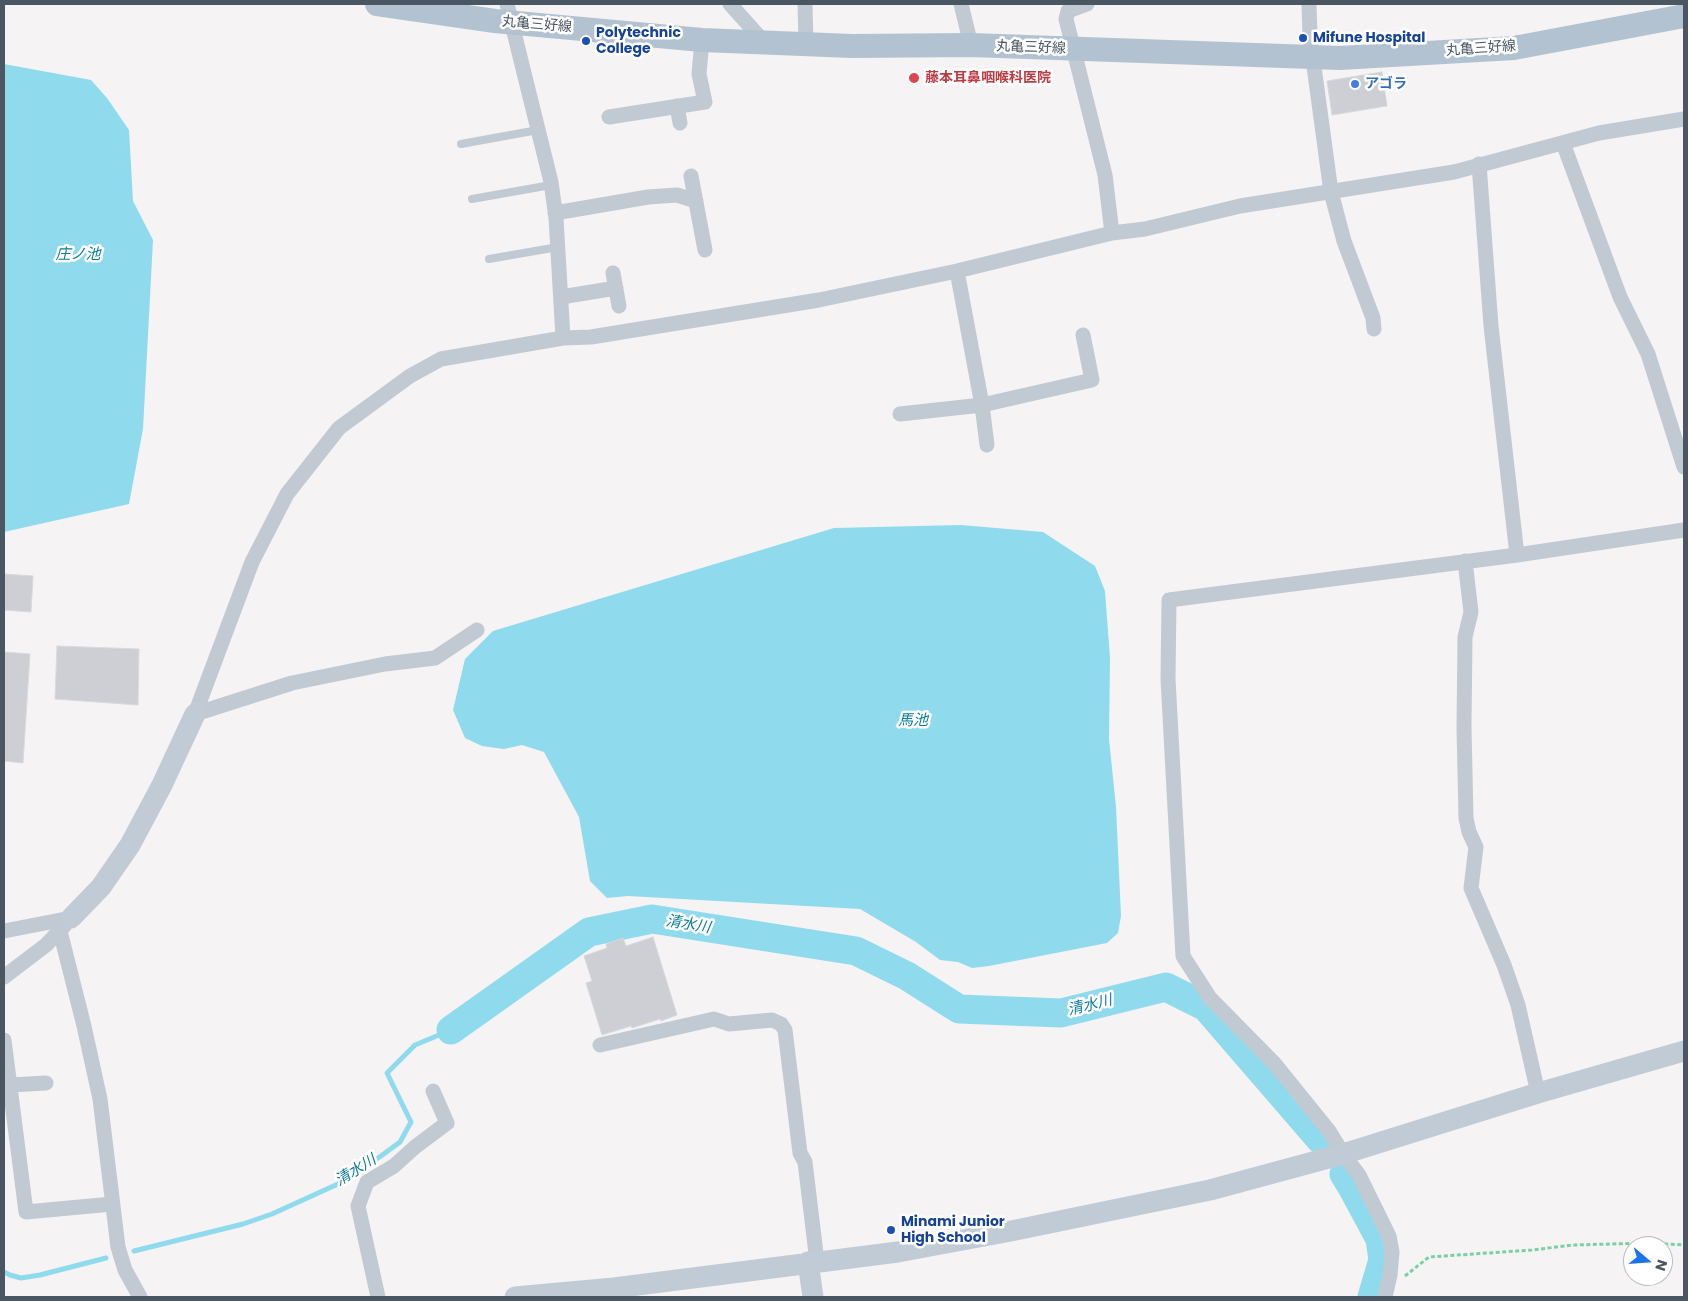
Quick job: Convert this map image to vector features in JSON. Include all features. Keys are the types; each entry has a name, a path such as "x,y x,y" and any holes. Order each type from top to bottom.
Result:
{"main road":[{"name":"丸亀三好線","path":"377,4 509,13 702,40 806,44 971,45 1340,58 1514,48 1684,16"}],"street":[{"path":"730,4 764,42"},
{"path":"805,4 806,44"},
{"path":"961,4 971,45"},
{"path":"1087,4 1068,11 1066,19 1105,175 1112,233"},
{"path":"1308,4 1310,37 1331,192 1344,241 1373,318 1374,329"},
{"path":"509,13 551,186 558,247 563,338"},
{"path":"609,117 705,102 699,74 702,40"},
{"path":"678,106 680,123"},
{"path":"4,977 46,945 101,887 130,845 162,785 195,714 252,562 287,494 340,428 410,376 441,359 563,338 591,337 819,300 957,272 1112,233 1145,229 1240,206 1454,172 1599,133 1684,119"},
{"path":"1563,143 1620,297 1648,354 1684,467"},
{"path":"1479,164 1491,326 1517,555"},
{"path":"691,176 705,250"},
{"path":"555,213 648,197 677,195 696,200"},
{"path":"957,272 982,405 987,445"},
{"path":"613,273 619,306"},
{"path":"561,297 616,288"},
{"path":"900,414 982,405 1092,380 1083,335"},
{"path":"1384,1297 1392,1252 1388,1236 1359,1176 1329,1131 1274,1064 1210,998 1184,956 1168,679 1169,600 1517,555 1684,530"},
{"path":"1465,561 1471,612 1465,637 1466,818 1469,832 1476,847 1471,888 1504,965 1518,1005 1538,1093"},
{"path":"195,714 292,683 385,664 435,658 477,630"},
{"path":"4,931 65,925"},
{"path":"65,925 100,1100 118,1247 125,1270 140,1297"},
{"path":"600,1045 714,1020 729,1024 772,1020 781,1024 785,1030 800,1153 805,1162 813,1297"},
{"path":"4,1040 26,1212 112,1204"},
{"path":"515,1297 614,1288 898,1252 1210,1190 1343,1154 1538,1093 1684,1051"},
{"path":"10,1085 46,1083"},
{"path":"378,1297 358,1206 367,1182 394,1166 447,1123 433,1091"}],"lane":[{"path":"461,144 538,130"},
{"path":"472,199 551,186"},
{"path":"489,260 558,247"}],"path":[{"path":"1388,1281 1396,1282 1429,1257 1532,1250 1574,1244 1649,1243 1684,1245"}],"water":[{"name":"庄ノ池","path":"4,64 91,80 107,98 129,130 133,201 153,240 143,429 129,504 4,532"},
{"name":"馬池","path":"961,525 1043,532 1095,566 1105,591 1110,658 1109,739 1116,807 1121,916 1118,933 1107,943 972,968 958,962 940,960 916,942 860,909 628,896 607,898 590,881 579,817 544,752 522,745 504,749 482,746 465,738 453,710 465,659 493,631 834,528"}],"building":[{"path":"1382,72 1387,106 1332,115 1327,81"},
{"path":"4,574 33,576 31,612 4,610"},
{"path":"57,646 139,649 138,705 55,699"},
{"path":"4,652 30,654 23,763 4,761"},
{"path":"653,937 677,1015 661,1021 660,1019 602,1035 586,983 592,981 584,956 607,948 606,944 623,938 626,946"}],"waterway":[{"name":"清水川","path":"451,1030 589,932 652,919 856,951 907,976 959,1009 1061,1013 1166,987 1206,1007 1320,1139"},
{"name":"清水川","path":"134,1251 243,1224 272,1214 338,1184 381,1156 400,1142 411,1122 387,1073 415,1045 451,1030"},
{"name":"清水川","path":"1344,1174 1380,1239 1383,1260 1372,1297"},
{"name":"清水川","path":"4,1272 21,1278 106,1258"}],"place":[{"name":"Mifune Hospital","path":"1303,38"},
{"name":"Polytechnic College","path":"586,41"},
{"name":"藤本耳鼻咽喉科医院","path":"914,78"},
{"name":"アゴラ","path":"1355,84"},
{"name":"Minami Junior High School","path":"891,1230"}]}
